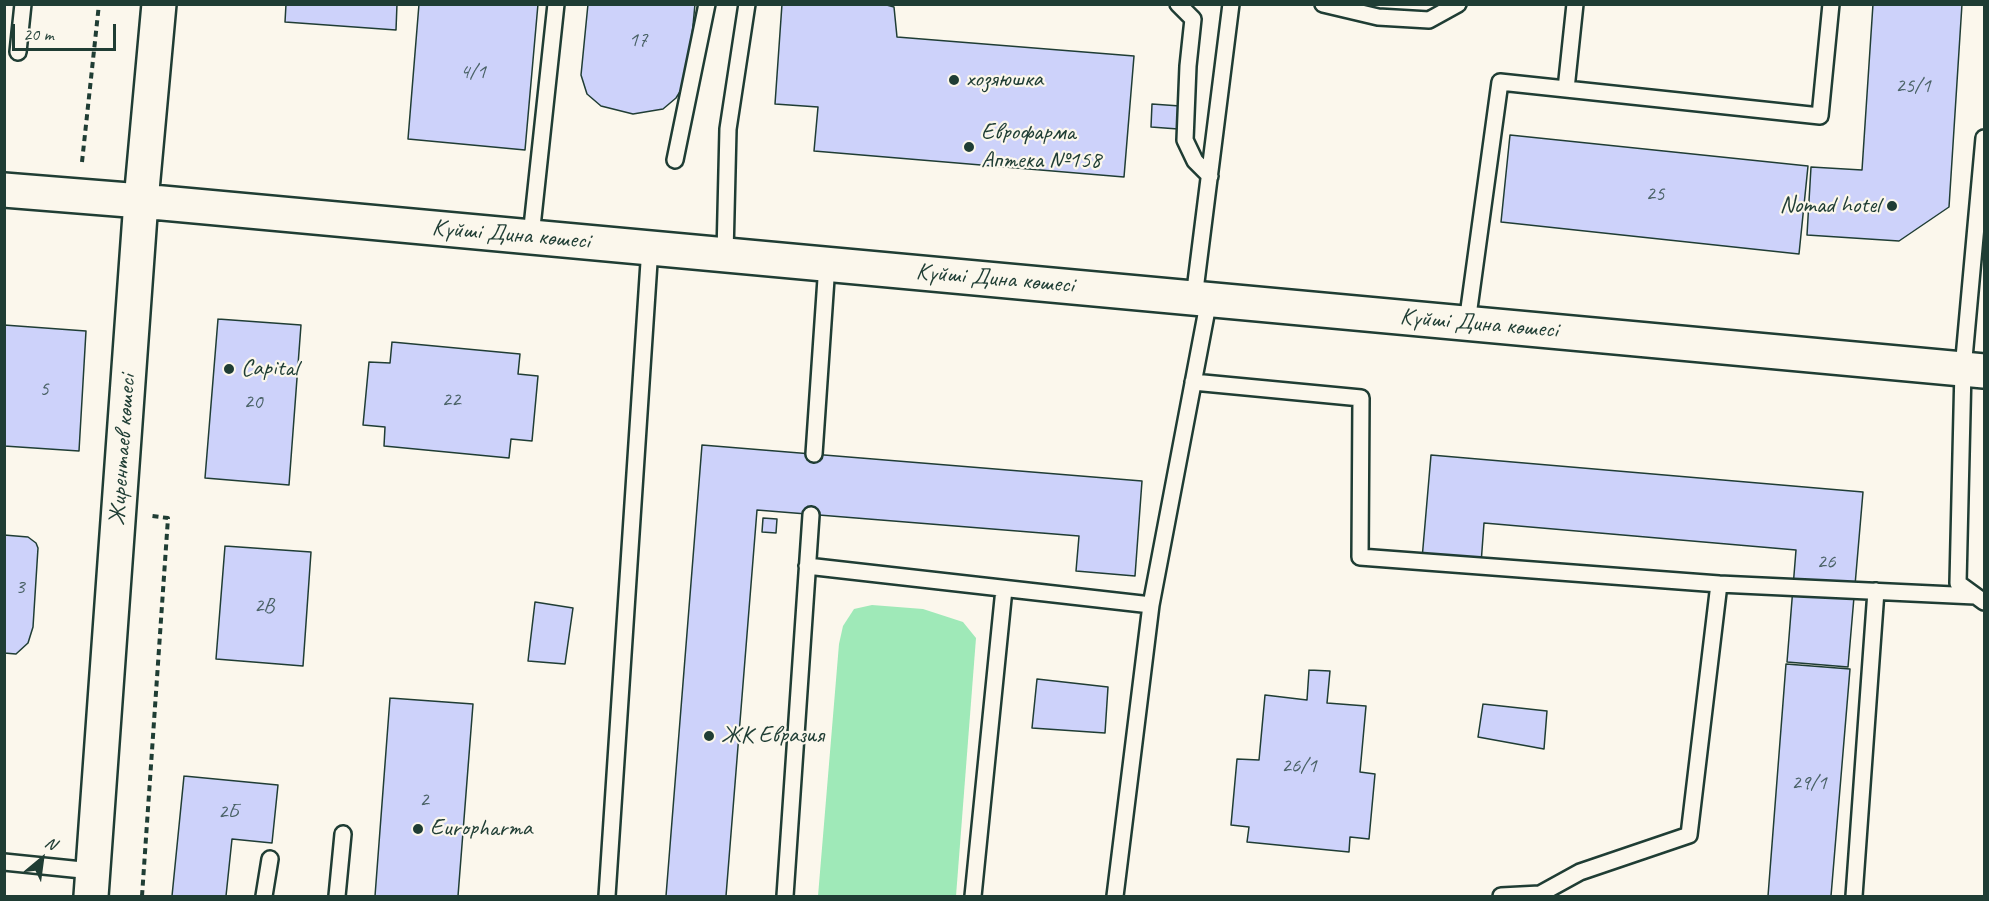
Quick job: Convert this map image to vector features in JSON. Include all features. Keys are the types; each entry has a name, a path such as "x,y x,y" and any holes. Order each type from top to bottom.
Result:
{"street":[{"name":"Жирентаев көшесі","path":"92,884 141,201 159,4"},
{"name":"Күйші Дина көшесі","path":"4,190 531,236 1974,370"}],"lane":[{"path":"18,52 23,4"},
{"path":"531,236 556,4"},
{"path":"675,160 707,4"},
{"path":"725,254 728,129 747,4"},
{"path":"1178,4 1192,20 1185,140 1195,161 1209,176"},
{"path":"1115,897 1151,605 1193,382 1209,176 1232,4"},
{"path":"1323,4 1378,17 1429,20 1458,4"},
{"path":"1566,90 1575,4"},
{"path":"1467,323 1500,82 1820,116 1831,4"},
{"path":"1980,599 1958,584 1974,370 1984,138"},
{"path":"607,897 650,247"},
{"path":"814,454 827,264"},
{"path":"1193,382 1361,398 1360,557 1719,584 1876,591 1980,599"},
{"path":"784,897 811,514"},
{"path":"807,566 1151,605"},
{"path":"1501,897 1540,894 1580,872 1689,836 1719,584"},
{"path":"973,897 1004,589"},
{"path":"1854,897 1876,591"},
{"path":"337,897 343,834"},
{"path":"264,897 270,859"},
{"path":"4,862 92,884"}],"path":[{"path":"79,195 99,4"},
{"path":"119,511 168,518 142,897"}],"green space":[{"path":"872,605 923,609 963,622 976,638 956,896 818,896 839,644 843,626 854,609"}],"building":[{"path":"286,4 397,4 396,30 285,22"},
{"path":"419,4 538,4 525,150 408,139"},
{"path":"588,4 695,4 688,79 676,98 663,109 633,114 601,106 587,94 581,75"},
{"name":"хозяюшка","path":"782,4 883,4 894,7 897,37 1134,56 1124,177 814,151 818,107 775,104"},
{"path":"1873,4 1962,4 1949,207 1899,241 1807,235 1811,167 1862,170"},
{"path":"1152,104 1180,106 1178,129 1151,127"},
{"path":"1510,135 1808,166 1799,254 1501,222"},
{"path":"218,319 301,325 289,485 205,478"},
{"path":"4,325 86,331 79,451 4,446"},
{"path":"392,342 520,354 518,374 538,376 532,441 511,439 509,458 384,446 385,427 363,425 369,362 390,363"},
{"name":"ЖК Евразия","path":"702,445 1142,481 1135,576 1076,571 1079,536 757,510 726,896 666,896"},
{"path":"1431,455 1863,492 1848,667 1787,662 1796,550 1484,523 1481,564 1422,559"},
{"path":"763,518 777,519 776,533 762,532"},
{"path":"4,535 28,537 36,543 38,548 33,627 28,643 16,654 4,653"},
{"path":"225,546 311,552 303,666 216,659"},
{"path":"535,602 573,608 565,664 528,661"},
{"path":"1786,664 1850,669 1831,896 1768,896"},
{"path":"1309,670 1330,671 1327,703 1366,706 1360,772 1375,774 1369,839 1350,837 1349,852 1247,842 1249,827 1231,825 1237,759 1259,760 1265,695 1307,700"},
{"path":"1037,679 1108,687 1105,733 1032,728"},
{"path":"390,698 473,704 458,896 375,896"},
{"path":"1483,704 1547,711 1544,749 1478,737"},
{"path":"184,776 278,785 272,843 232,839 226,896 172,896"}],"place":[{"name":"хозяюшка","path":"954,80"},
{"name":"Еврофарма Аптека №158","path":"969,147"},
{"name":"Nomad hotel","path":"1892,206"},
{"name":"Capital","path":"229,369"},
{"name":"ЖК Евразия","path":"709,736"},
{"name":"Europharma","path":"418,829"}]}
